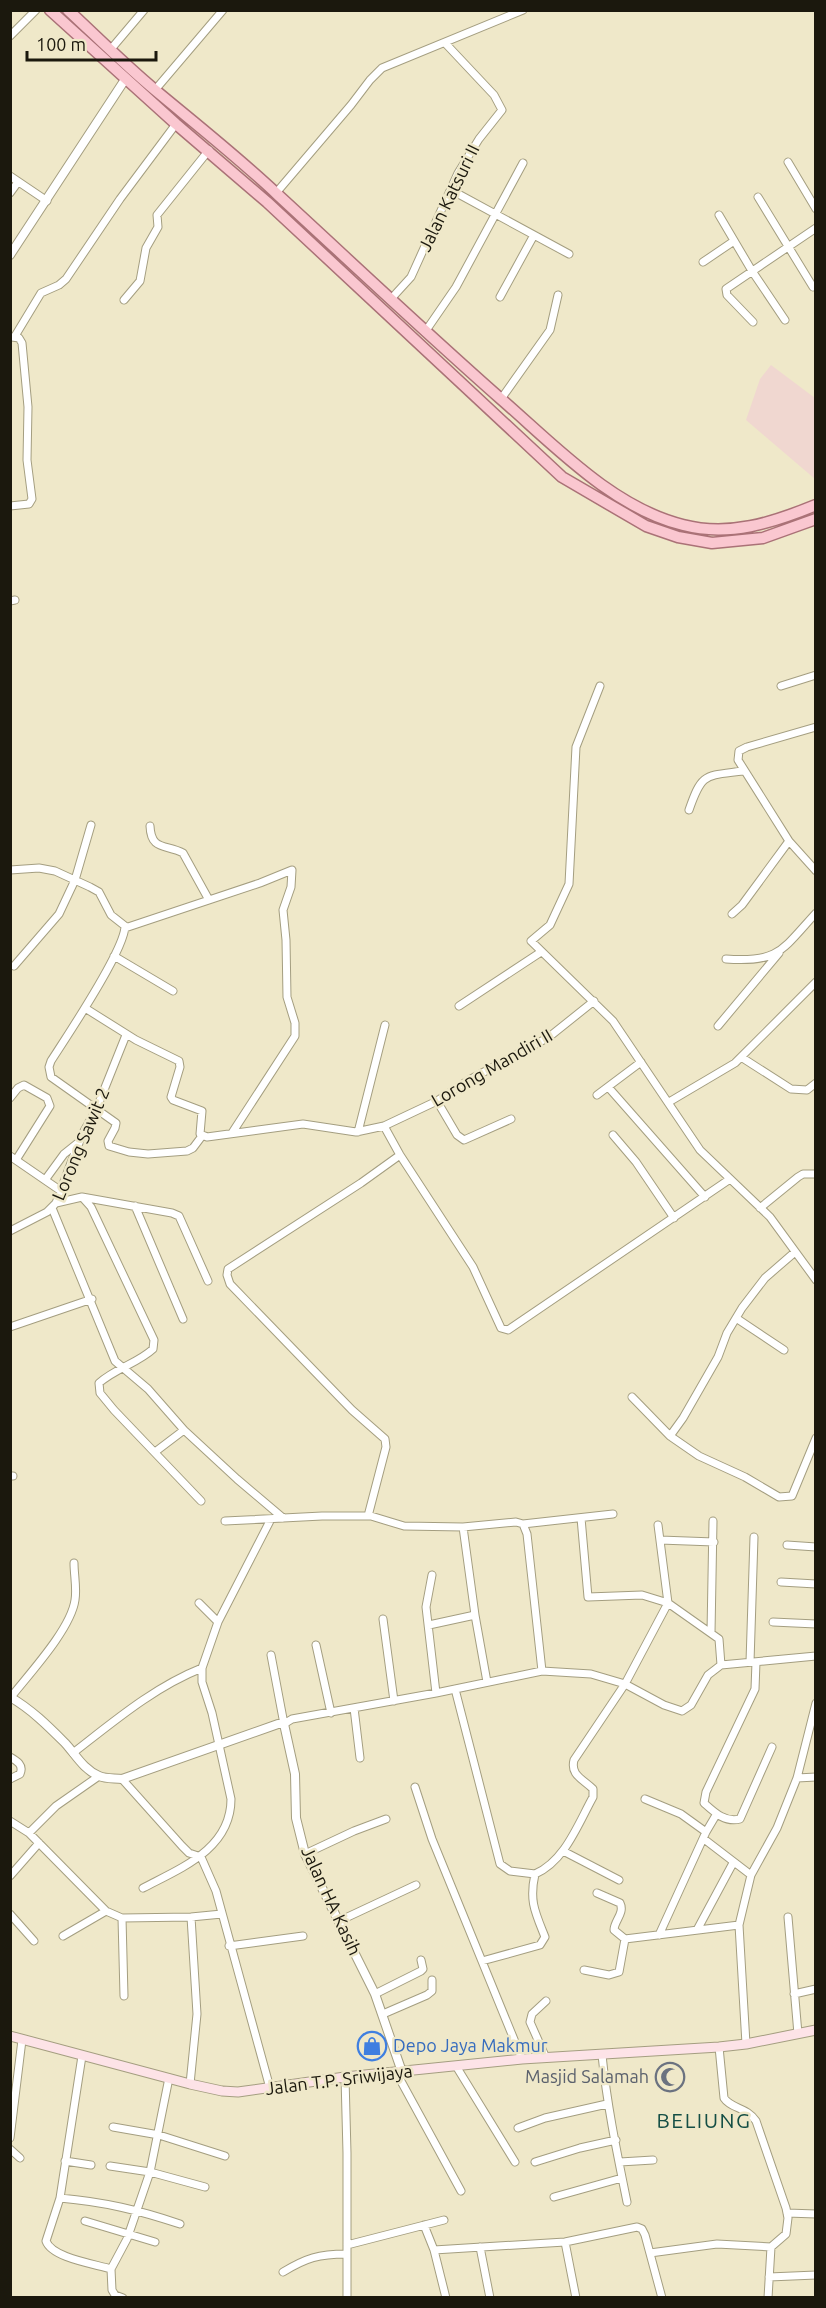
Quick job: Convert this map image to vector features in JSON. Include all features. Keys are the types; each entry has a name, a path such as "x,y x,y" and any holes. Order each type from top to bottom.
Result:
{"main road":[{"path":"68,10 155,90 276,193 424,332 581,470 615,494 651,514 682,525 713,531 760,525 816,505"},
{"path":"54,12 176,124 209,150 562,477 646,526 678,537 712,543 763,538 816,519"},
{"path":"391,319 401,310"},
{"name":"Jalan T.P. Sriwijaya","path":"10,2036 190,2084 238,2092 345,2077 522,2059 719,2047 816,2030"}],"street":[{"path":"10,36 36,10"},
{"path":"111,49 144,10"},
{"path":"155,90 223,10"},
{"path":"276,193 382,68 446,44 523,10"},
{"name":"Jalan Katsuri II","path":"390,300 411,277 451,190 479,139 502,110 494,95 446,44"},
{"path":"10,255 126,78"},
{"path":"10,506 28,504 32,499 27,460 28,407 23,353 21,340 13,337 41,293 59,285 66,279 120,199 176,124"},
{"path":"124,300 140,281 146,248 158,227 157,214 209,150"},
{"path":"788,162 816,209"},
{"path":"424,332 456,287 523,163"},
{"path":"10,176 47,201"},
{"path":"10,193 18,182"},
{"path":"451,190 569,254"},
{"path":"758,197 813,287"},
{"path":"719,215 785,321"},
{"path":"753,322 727,295 726,290 816,228"},
{"path":"500,297 534,235"},
{"path":"703,262 734,241"},
{"path":"501,399 550,330 558,295"},
{"path":"781,686 816,675"},
{"path":"600,686 576,747 569,884 550,925 531,941 613,1021 700,1150 770,1217 816,1280"},
{"path":"816,727 747,747 739,751 738,760 789,841 816,872"},
{"path":"689,810 697,787 702,780 713,775 743,771"},
{"path":"14,966 54,921 75,880 91,825"},
{"path":"150,826 150,835 159,846 178,850 186,856 209,900"},
{"path":"732,914 742,905 789,841"},
{"path":"10,870 39,868 55,871 99,892 111,915 125,928"},
{"path":"125,928 292,870 291,887 283,910 287,997 295,1023 295,1036 232,1133"},
{"path":"718,1026 816,913"},
{"path":"125,928 114,956 49,1067 51,1077 116,1123 108,1141 109,1146 129,1152 153,1154 187,1151 193,1148 202,1136 308,1124 358,1132 385,1025"},
{"path":"459,1006 541,952"},
{"path":"726,959 762,959 779,953"},
{"path":"114,956 173,991"},
{"path":"669,1102 735,1063 816,982"},
{"name":"Lorong Mandiri II","path":"358,1132 384,1126 437,1101 469,1080 549,1037 594,1000"},
{"path":"85,1008 126,1035 179,1061 180,1067 171,1097 173,1100 202,1111 200,1130 202,1136"},
{"name":"Lorong Sawit 2","path":"10,1231 54,1206 126,1035"},
{"path":"741,1057 791,1089 807,1090 816,1083"},
{"path":"597,1095 641,1062"},
{"path":"10,1098 18,1088 24,1085 47,1098 50,1106 13,1158 61,1191"},
{"path":"609,1088 705,1197"},
{"path":"437,1101 457,1135 464,1140 511,1119"},
{"path":"384,1126 400,1155 473,1267 501,1328 504,1330 508,1330 730,1179"},
{"path":"613,1135 636,1162 674,1218"},
{"path":"45,1180 64,1154 79,1142"},
{"path":"369,1516 386,1447 385,1439 352,1410 230,1284 227,1275 228,1269 400,1155"},
{"path":"760,1208 798,1177 803,1174 816,1174"},
{"path":"208,1281 179,1216 82,1197 54,1206 115,1361 148,1389 184,1430 283,1518"},
{"path":"82,1197 91,1208 154,1340 153,1349 148,1354 120,1367 99,1383 100,1394 201,1501"},
{"path":"135,1206 183,1319"},
{"path":"670,1436 718,1357 736,1318 765,1278 795,1252"},
{"path":"10,1327 92,1299"},
{"path":"736,1318 784,1350"},
{"path":"632,1397 670,1436 699,1456 745,1477 779,1497 792,1496 816,1438"},
{"path":"154,1452 184,1430"},
{"path":"225,1521 369,1516 400,1526 463,1527 516,1522 523,1524 613,1514"},
{"path":"581,1518 588,1597 642,1595 668,1603 719,1639 721,1665"},
{"path":"143,1888 201,1857 227,1826 231,1799 212,1713 202,1682 202,1668 218,1622 272,1519"},
{"path":"711,1633 713,1521"},
{"path":"523,1524 527,1534 542,1671"},
{"path":"455,1689 492,1841 500,1864 510,1870 536,1874 549,1866 562,1851 593,1797 593,1789 575,1774 572,1768 574,1760 625,1684 668,1603 658,1525"},
{"path":"463,1527 487,1682"},
{"path":"754,1537 753,1662 755,1689 706,1792 704,1803 716,1815 732,1821 740,1819 772,1747"},
{"path":"660,1540 714,1542"},
{"path":"787,1545 816,1547"},
{"path":"74,1563 75,1600 70,1616 55,1641 11,1697 28,1708 84,1767 99,1776 122,1779 218,1744 284,1724 292,1719 542,1671 591,1674 625,1684 664,1705 682,1711 690,1705 708,1675 721,1665 816,1656"},
{"path":"432,1575 426,1606 436,1693"},
{"path":"780,1582 816,1584"},
{"path":"199,1603 218,1622"},
{"path":"429,1625 475,1615"},
{"path":"383,1619 394,1701"},
{"path":"773,1622 816,1624"},
{"path":"316,1645 331,1713"},
{"path":"272,1655 284,1724"},
{"path":"73,1753 141,1702 202,1668"},
{"path":"746,2044 739,1925 751,1875 777,1828 796,1778 816,1703"},
{"path":"354,1708 360,1758"},
{"name":"Jalan HA Kasih","path":"284,1724 295,1774 296,1818 305,1854 375,1994 399,2072"},
{"path":"807,1740 816,1739"},
{"path":"10,1757 18,1761 21,1768 20,1774 10,1779"},
{"path":"29,1833 56,1806 99,1776"},
{"path":"796,1778 816,1777"},
{"path":"122,1779 189,1853 201,1857 216,1891 229,1946 270,2088"},
{"path":"415,1787 432,1839 522,2059"},
{"path":"645,1799 681,1814 733,1863 751,1875"},
{"path":"659,1935 716,1815"},
{"path":"305,1854 386,1819"},
{"path":"10,1821 29,1833 105,1911 122,1918 222,1914"},
{"path":"10,1876 39,1843"},
{"path":"562,1851 620,1880"},
{"path":"697,1930 733,1863"},
{"path":"482,1961 540,1945 544,1941 545,1937 532,1905 531,1891 536,1874"},
{"path":"339,1921 416,1885"},
{"path":"597,1893 620,1904 621,1912 614,1930 625,1940"},
{"path":"63,1936 105,1911"},
{"path":"10,1914 34,1941"},
{"path":"190,2084 197,2014 191,1917"},
{"path":"788,1917 798,2034"},
{"path":"122,1918 124,1996"},
{"path":"625,1940 739,1925"},
{"path":"229,1946 303,1936"},
{"path":"584,1970 609,1975 620,1972 625,1940"},
{"path":"375,1994 423,1969 421,1960"},
{"path":"383,2014 427,1995 432,1991 432,1980"},
{"path":"794,1994 816,1989"},
{"path":"546,2001 532,2014 530,2022 546,2058"},
{"path":"10,2138 22,2040"},
{"path":"650,2253 717,2244 771,2247 786,2234 787,2213 756,2121 747,2110 726,2102 724,2098 719,2047"},
{"path":"602,2055 607,2104 627,2202"},
{"path":"82,2056 60,2198 46,2241 48,2247 60,2254 111,2269"},
{"path":"456,2066 515,2163"},
{"path":"399,2072 461,2191"},
{"path":"345,2077 346,2298"},
{"path":"123,2298 115,2295 112,2290 111,2269 129,2233 150,2172 169,2078"},
{"path":"518,2128 555,2115 607,2104"},
{"path":"113,2127 159,2135 225,2156"},
{"path":"535,2162 616,2140"},
{"path":"10,2149 20,2158"},
{"path":"620,2162 653,2160"},
{"path":"65,2161 91,2165"},
{"path":"110,2166 150,2172 205,2187"},
{"path":"554,2197 622,2178"},
{"path":"60,2198 99,2201 180,2224"},
{"path":"787,2213 816,2214"},
{"path":"347,2245 444,2220"},
{"path":"85,2221 155,2242"},
{"path":"424,2225 434,2250 446,2298"},
{"path":"434,2250 565,2242 637,2228 642,2229 662,2298"},
{"path":"565,2242 576,2298"},
{"path":"480,2247 490,2298"},
{"path":"768,2298 771,2247"},
{"path":"283,2272 304,2259 325,2254 346,2254"},
{"path":"769,2277 816,2275"}],"shaded area":[{"path":"771,365 815,398 815,479 746,420 760,379"}],"place":[{"name":"Depo Jaya Makmur","path":"372,2046"},
{"name":"Masjid Salamah","path":"670,2077"}],"district":[{"name":"BELIUNG","path":"704,2121"}]}
